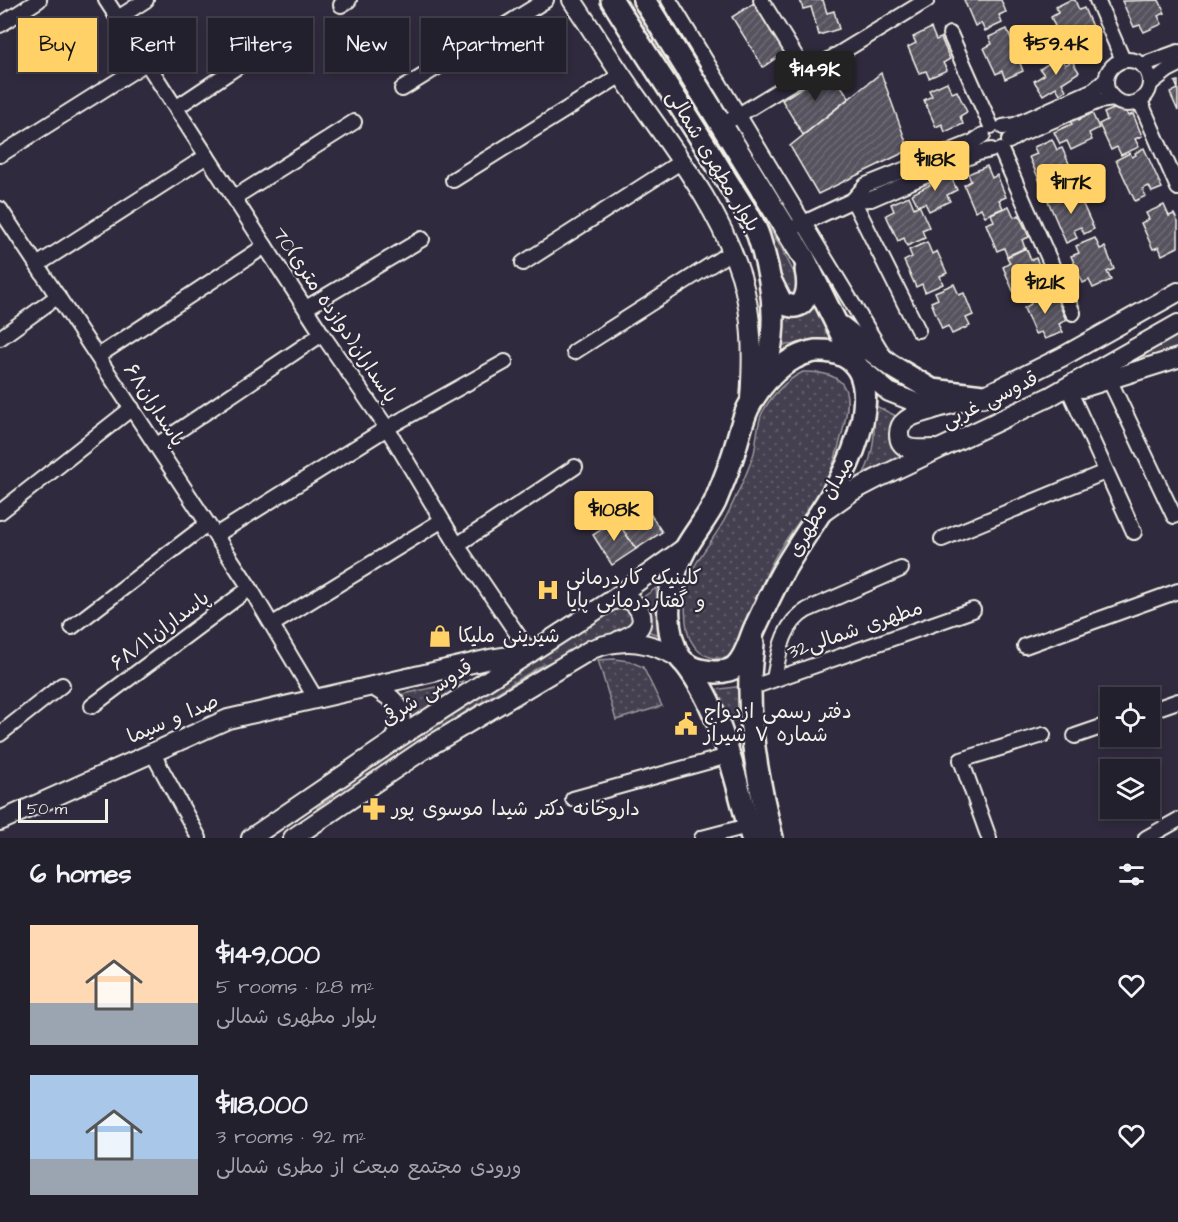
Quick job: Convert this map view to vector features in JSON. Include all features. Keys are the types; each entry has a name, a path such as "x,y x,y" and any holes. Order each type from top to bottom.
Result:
{"main road":[{"path":"572,0 621,75 682,161 716,216 741,277 752,335 750,405"},
{"name":"بلوار مطهری شمالی","path":"612,0 682,107 759,235 771,282 772,348 750,405"},
{"name":"بلوار مطهری شمالی","path":"644,0 730,120 796,227 804,258 856,364"},
{"path":"771,282 781,303 788,306 801,303 808,294 809,284 804,258"},
{"name":"قدوسی غربی","path":"856,364 889,392 922,405 937,408 983,396 1062,357 1178,292"},
{"path":"836,323 890,365 932,390 983,396"},
{"name":"قدوسی غربی","path":"821,514 862,486 1049,397 1178,324"},
{"path":"750,832 726,750 704,691 682,660 669,628 669,607 676,570 687,546 714,503 750,405 759,391 782,366 802,353 832,352 845,356 856,364"},
{"path":"1049,397 1178,358"},
{"name":"میدان مطهری","path":"682,660 708,670 724,672 735,668 744,656 753,632 783,572 839,485 853,454 864,413 865,394 862,377 856,364"},
{"path":"937,408 906,419 900,428 899,437 902,444 908,448 942,448"},
{"name":"قدوسی شرقی","path":"251,838 395,740 612,600 687,546"},
{"path":"293,838 423,750 574,659 634,634 642,622 639,610 627,599 612,600"},
{"path":"753,632 750,688 752,731 762,799 772,838"},
{"path":"616,642 640,643 662,648 682,660"},
{"name":"صدا و سیما","path":"0,821 228,718 490,659 530,653"},
{"path":"373,686 396,702 401,714 401,728 395,740"},
{"path":"726,750 726,734 733,727 743,726 752,731"}],"street":[{"path":"0,25 39,0"},
{"name":"70پاسداران(دوازده متری)","path":"106,0 117,18"},
{"path":"117,18 146,0"},
{"path":"402,89 546,0"},
{"path":"669,0 730,120 807,73 911,4 927,0"},
{"path":"761,0 807,73"},
{"path":"1097,0 1123,60"},
{"path":"950,34 992,129"},
{"path":"1142,65 1178,52"},
{"path":"890,365 796,227 853,200 871,199 913,173 973,142 992,129 1015,125 1094,90 1106,80 1112,68 1123,60 1142,65 1149,77 1148,90 1140,101 1126,104 1114,99 1099,101 1020,134 1000,147 913,173"},
{"path":"1150,84 1168,70 1178,66"},
{"path":"0,155 132,72"},
{"name":"70پاسداران(دوازده متری)","path":"152,72 322,334 387,428 441,521 530,653"},
{"path":"177,107 230,72"},
{"path":"453,180 621,75"},
{"path":"1106,80 1114,99"},
{"path":"1140,101 1178,188"},
{"path":"235,197 354,122"},
{"path":"992,129 1008,133 1000,147"},
{"path":"992,129 984,143 1000,147"},
{"path":"1000,147 1073,313"},
{"path":"37,265 207,156"},
{"path":"523,263 682,161"},
{"path":"853,200 918,330"},
{"name":"پاسداران۶۸","path":"0,208 250,588 316,699"},
{"path":"306,308 422,239"},
{"path":"98,356 266,246"},
{"path":"574,352 731,252"},
{"path":"0,338 58,296"},
{"path":"157,445 322,334"},
{"path":"72,627 212,530 301,482 387,428 505,362"},
{"path":"1109,379 1174,516"},
{"path":"1070,392 1134,532"},
{"path":"0,512 132,408"},
{"path":"457,545 575,466"},
{"path":"942,539 1105,472"},
{"path":"273,624 441,521"},
{"path":"774,679 780,647 796,618 807,610 901,569"},
{"name":"پاسداران۶۸/۱۱","path":"92,706 250,588"},
{"path":"1025,646 1178,591"},
{"name":"32مطهرى شمالى","path":"750,688 973,610"},
{"path":"0,734 62,685"},
{"path":"1160,707 1178,701"},
{"path":"1075,736 1100,727"},
{"path":"989,838 961,760 1043,735"},
{"path":"573,799 726,750"},
{"path":"152,752 199,838"},
{"path":"1146,838 1178,820"},
{"path":"702,838 750,832"}],"shaded area":[{"path":"620,0 627,0 781,247 797,279 799,293 791,300"},
{"path":"814,299 834,340 782,345 780,316 794,315"},
{"path":"1178,335 1178,350 1139,361 1150,350"},
{"path":"803,372 831,376 840,381 845,388 847,408 845,420 829,476 771,565 738,648 725,658 707,656 694,645 687,630 685,599 690,575 721,526 742,484 754,453 762,413 780,389"},
{"path":"874,405 898,417 891,428 889,438 893,447 902,456 864,473 872,448"},
{"path":"656,588 661,636 647,631 650,614 639,600"},
{"path":"631,607 636,624 539,667 467,711 319,811 317,808 383,758 519,672 610,608"},
{"path":"598,660 629,661 643,667 662,706 616,720"},
{"path":"463,681 464,685 410,719 399,695"},
{"path":"742,686 744,720 733,720 726,726 713,690"}],"building":[{"path":"800,0 823,0 827,13 834,11 839,29 819,35 811,7 803,9"},
{"path":"964,0 1001,0 1006,12 999,15 1002,23 985,31 981,23 975,26"},
{"path":"1075,0 1079,10 1084,8 1093,29 1086,33 1090,41 1072,48 1068,41 1062,43 1051,17 1058,13 1056,7"},
{"path":"1159,0 1165,13 1158,16 1162,24 1144,32 1140,25 1134,27 1122,1"},
{"path":"754,3 785,52 763,67 732,17"},
{"path":"931,28 936,40 941,38 950,59 943,63 947,70 929,78 926,71 919,73 908,47 916,43 913,37"},
{"path":"1007,29 1012,41 1017,38 1027,60 1020,63 1023,71 1005,79 1002,71 996,74 984,48 992,44 989,37"},
{"path":"1060,56 1065,65 1072,61 1079,72 1062,83 1066,90 1060,94 1056,87 1043,95 1034,81 1044,75 1040,69"},
{"path":"825,73 830,81 836,78 849,98 803,135 782,100"},
{"path":"881,73 909,150 818,194 790,146"},
{"path":"947,82 952,93 957,91 967,112 960,116 963,124 945,132 942,124 936,127 924,100 932,96 929,90"},
{"path":"1178,89 1178,111 1170,93"},
{"path":"1123,105 1128,116 1133,114 1142,136 1135,139 1139,147 1121,155 1117,147 1111,150 1099,124 1107,120 1104,113"},
{"path":"1076,113 1079,120 1092,113 1099,128 1089,133 1092,140 1071,150 1067,141 1060,144 1054,132 1072,124 1068,116"},
{"path":"1052,139 1057,150 1062,148 1072,170 1064,173 1068,181 1050,189 1047,181 1041,184 1029,157 1037,154 1034,147"},
{"path":"1144,148 1162,188 1152,192 1149,186 1142,189 1146,196 1135,201 1116,160 1130,153 1132,157"},
{"path":"987,166 992,178 997,175 1006,197 999,200 1003,208 985,216 981,208 975,211 964,185 971,181 968,174"},
{"path":"934,174 937,181 950,175 957,190 947,195 950,201 929,211 925,203 918,206 912,194 930,185 926,178"},
{"path":"1076,189 1094,229 1084,234 1081,227 1074,230 1077,238 1066,243 1048,201 1061,195 1063,199 1067,197 1066,194"},
{"path":"909,196 914,208 919,205 929,227 922,230 925,238 907,246 904,238 898,241 886,215 894,211 891,204"},
{"path":"1164,205 1169,216 1174,214 1178,222 1178,247 1162,255 1159,247 1153,249 1141,223 1149,219 1146,213"},
{"path":"1009,206 1014,217 1019,215 1029,237 1022,240 1025,248 1007,256 1004,248 997,251 986,224 994,221 991,214"},
{"path":"1095,238 1100,249 1105,247 1114,269 1107,272 1111,280 1093,288 1089,280 1083,283 1071,256 1079,253 1076,246"},
{"path":"927,242 932,254 937,251 947,273 940,276 943,284 925,292 922,284 916,287 904,261 912,257 909,250"},
{"path":"1026,248 1031,260 1036,258 1045,279 1038,283 1042,290 1024,298 1020,291 1014,293 1003,267 1010,263 1007,257"},
{"path":"954,284 959,295 964,293 973,315 966,318 970,326 952,334 948,326 942,329 931,302 938,299 935,292"},
{"path":"1047,289 1052,301 1057,299 1066,320 1059,324 1063,332 1045,339 1041,332 1035,334 1024,308 1031,304 1028,298"},
{"path":"643,503 662,532 636,549 616,520"},
{"path":"616,520 636,549 612,565 593,535"}],"place":[{"name":"کلینیک کاردرمانی و گفتاردرمانی پایا","path":"548,590"},
{"name":"شیرینى ملیکا","path":"440,636"},
{"name":"دفتر رسمی ازدواج شماره ۷ شیراز","path":"686,724"},
{"name":"داروخانه دکتر شیدا موسوی پور","path":"374,809"}]}
